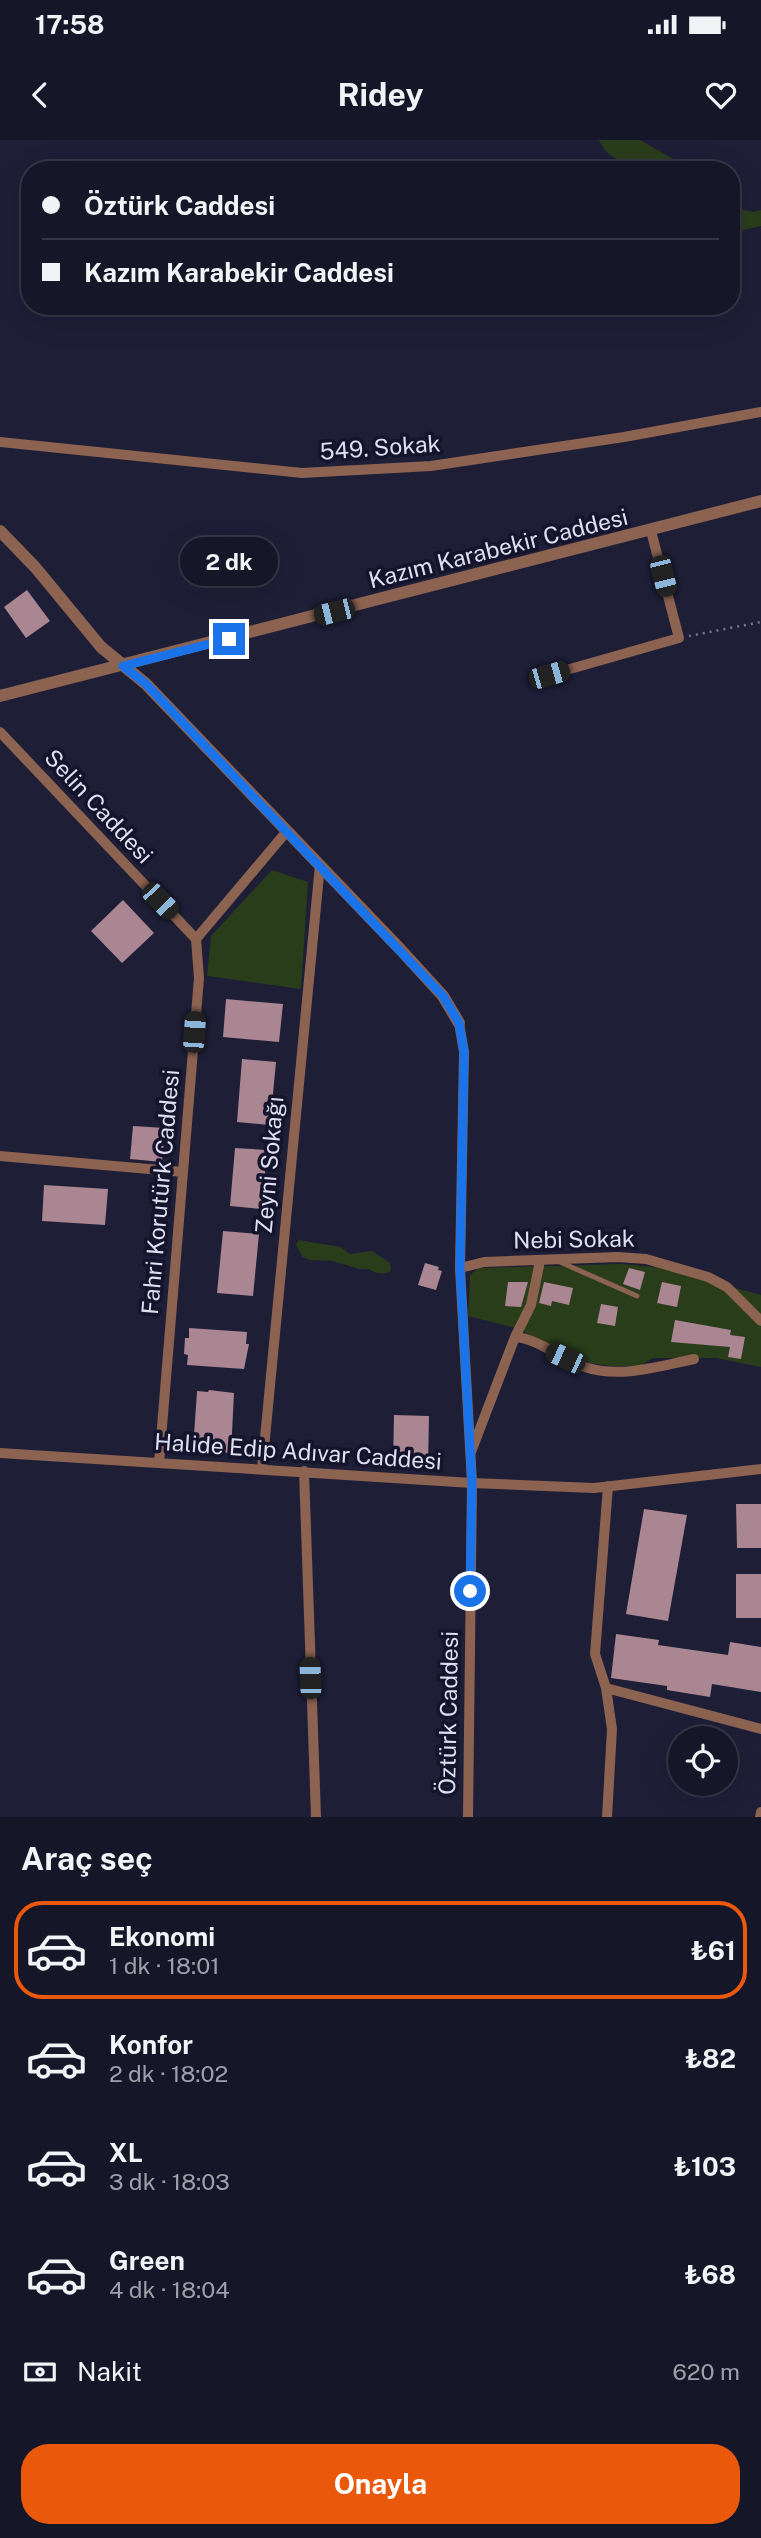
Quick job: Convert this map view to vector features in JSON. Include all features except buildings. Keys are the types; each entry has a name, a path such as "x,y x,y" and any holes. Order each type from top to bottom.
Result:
{"street":[{"name":"549. Sokak","path":"0,442 289,472 351,472 431,466 624,437 761,412"},
{"name":"Kazım Karabekir Caddesi","path":"0,696 761,501"},
{"path":"0,531 35,567 101,647 146,684 443,996 459,1023"},
{"path":"549,675 679,638 651,531"},
{"name":"Selin Caddesi","path":"0,732 196,939"},
{"path":"196,939 287,831"},
{"name":"Zeyni Sokağı","path":"262,1469 320,865"},
{"name":"Fahri Korutürk Caddesi","path":"159,1463 199,978 196,939"},
{"name":"Öztürk Caddesi","path":"459,1023 464,1052 460,1268 472,1483 468,1817"},
{"path":"0,1156 183,1172"},
{"name":"Nebi Sokak","path":"460,1268 484,1262 618,1257 646,1259 708,1277 727,1287 761,1321"},
{"path":"470,1454 515,1337 531,1305 540,1261"},
{"path":"515,1337 597,1370 649,1368 694,1359"},
{"name":"Halide Edip Adıvar Caddesi","path":"0,1453 472,1483 594,1488 761,1469"},
{"path":"304,1472 316,1817"},
{"path":"607,1486 595,1654 606,1688 612,1729 607,1817"},
{"path":"606,1688 761,1729"},
{"path":"760,1817 761,1812"}],"lane":[{"path":"555,1260 637,1296"}],"path":[{"path":"679,638 761,622"}],"green space":[{"path":"599,140 640,140 676,161 620,161 606,151"},
{"path":"740,209 754,212 761,210 761,226 740,231"},
{"path":"272,870 308,882 301,989 207,976 211,936"},
{"path":"299,1240 340,1247 350,1254 372,1251 390,1263 391,1271 380,1273 333,1261 310,1260 303,1257 296,1245"},
{"path":"623,1264 664,1268 761,1295 761,1367 716,1358 653,1358 640,1366 590,1363 554,1346 528,1338 524,1330 468,1316 470,1275 478,1268"}],"route":[{"path":"229,639 123,666 146,684 400,949 443,996 459,1023 464,1052 460,1268 472,1483 470,1591"}]}
